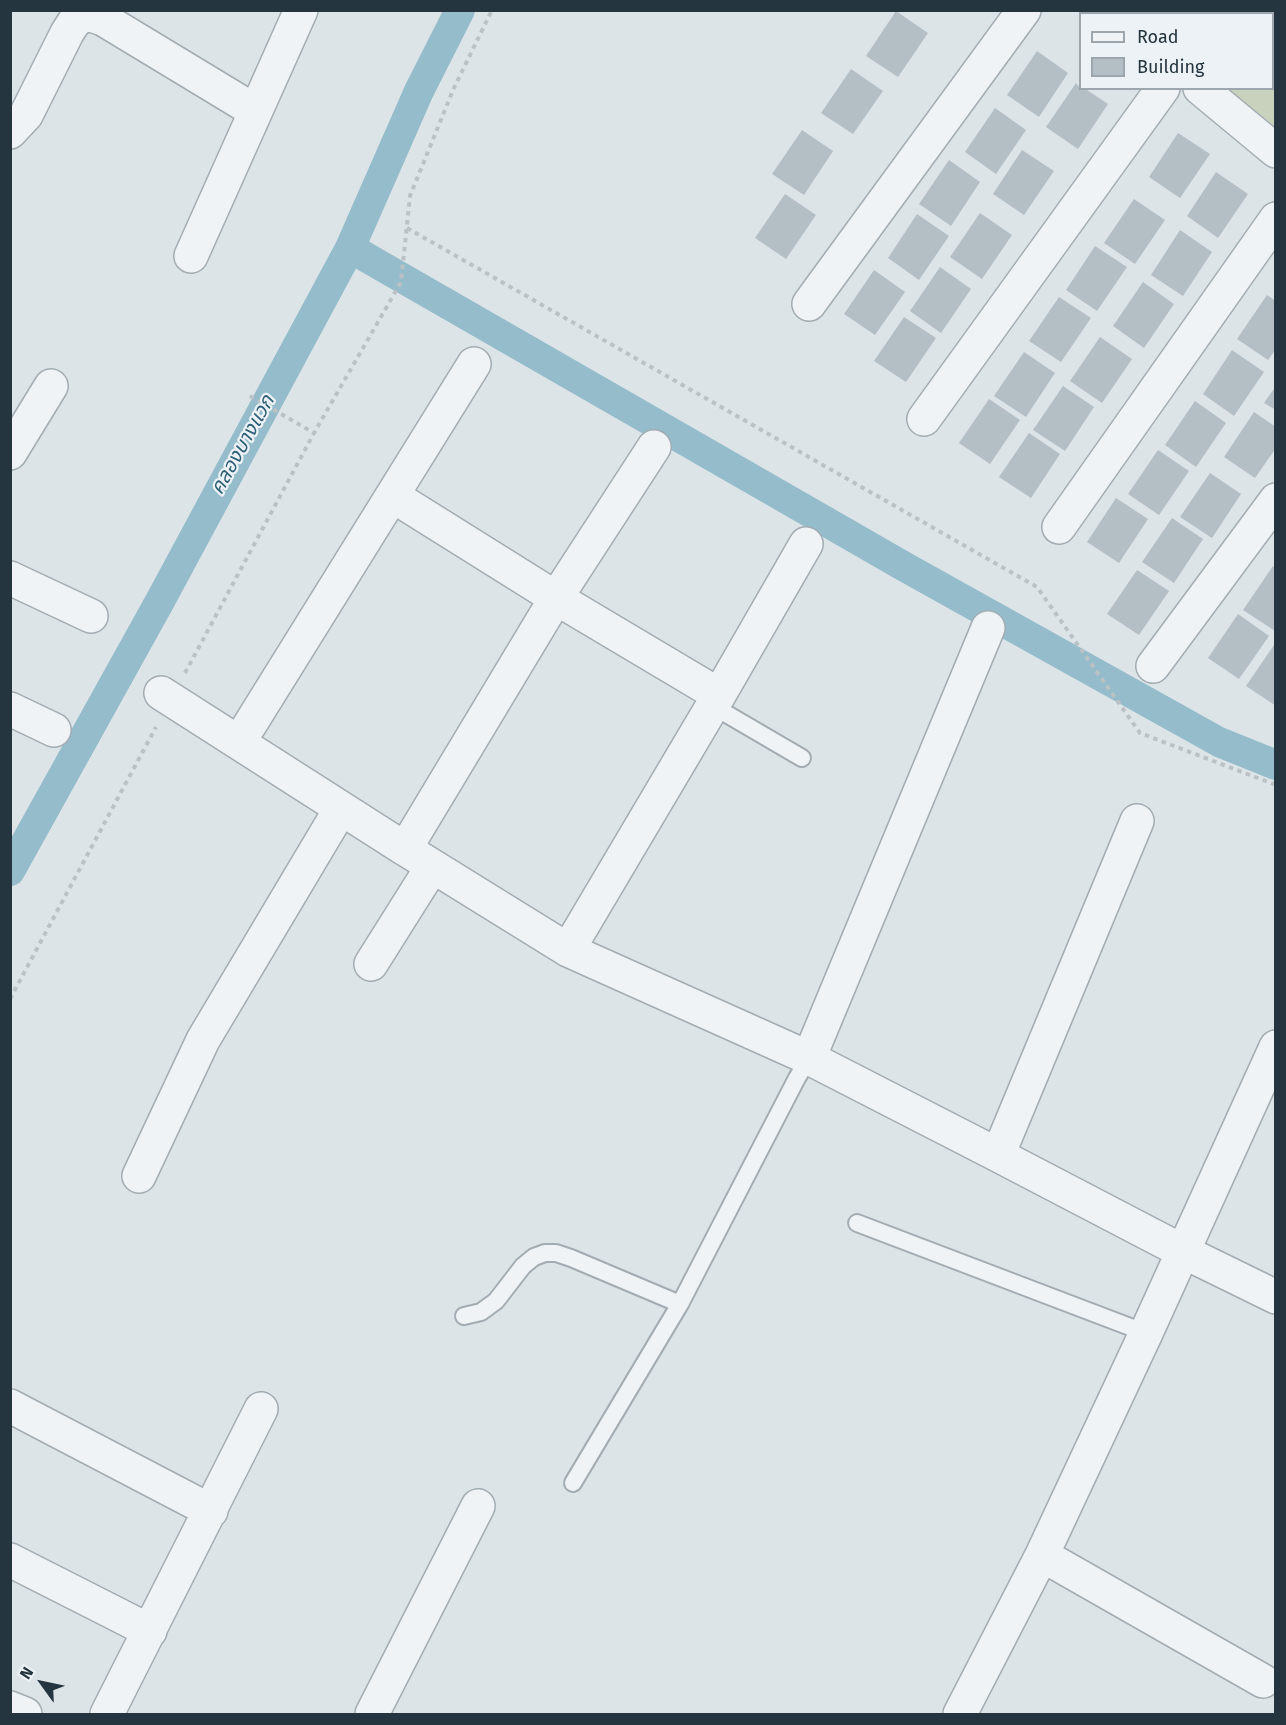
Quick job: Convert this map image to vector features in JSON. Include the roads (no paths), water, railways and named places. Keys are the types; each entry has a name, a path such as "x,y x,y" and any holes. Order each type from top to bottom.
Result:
{"street":[{"path":"191,256 301,10"},
{"path":"808,304 1024,10"},
{"path":"10,132 27,115 74,22 82,16 91,15 103,19 255,111"},
{"path":"924,419 1162,90"},
{"path":"1202,90 1275,151"},
{"path":"1059,527 1275,219"},
{"path":"249,726 474,364"},
{"path":"10,453 51,386"},
{"path":"405,849 556,598 654,447"},
{"path":"393,496 716,700"},
{"path":"1153,666 1275,500"},
{"path":"568,950 806,544"},
{"path":"10,578 90,616"},
{"path":"808,1058 988,628"},
{"path":"161,693 340,810 568,950 808,1058 1275,1297"},
{"path":"10,709 54,729"},
{"path":"139,1176 203,1040 340,810"},
{"path":"998,1155 1137,821"},
{"path":"371,964 432,867"},
{"path":"960,1714 1042,1555 1146,1333 1275,1047"},
{"path":"10,1406 211,1510"},
{"path":"107,1714 261,1409"},
{"path":"372,1714 478,1506"},
{"path":"1042,1555 1263,1681"},
{"path":"10,1560 150,1630"},
{"path":"10,1707 25,1714"}],"lane":[{"path":"716,700 802,758"},
{"path":"573,1483 680,1304 796,1077 808,1058"},
{"path":"857,1223 1146,1333"},
{"path":"464,1316 481,1312 496,1301 524,1266 534,1257 545,1253 556,1253 571,1258 680,1304"}],"waterway":[{"name":"คลองบางแวก","path":"10,871 160,601 350,248 419,91 460,10"},
{"path":"350,248 905,567 1219,742 1276,765"}]}
